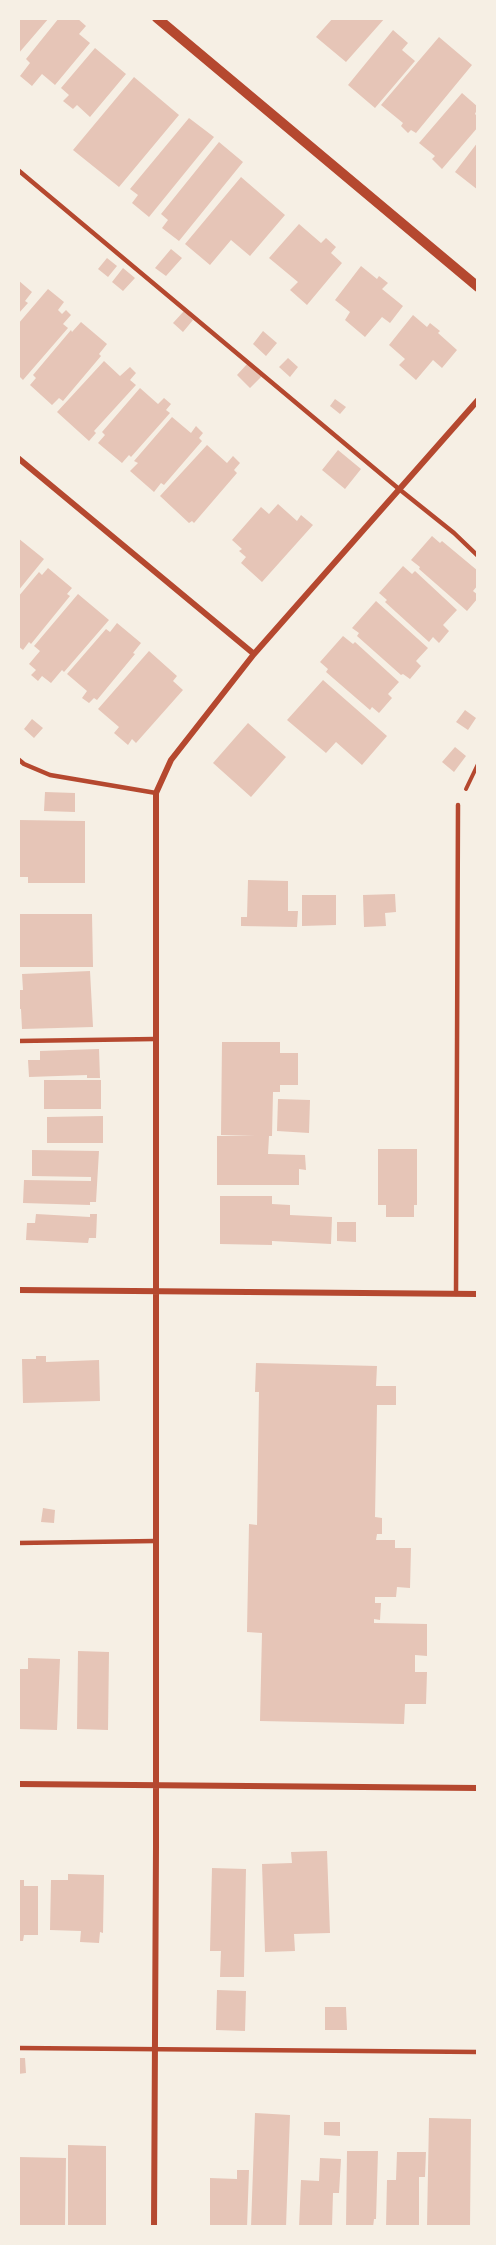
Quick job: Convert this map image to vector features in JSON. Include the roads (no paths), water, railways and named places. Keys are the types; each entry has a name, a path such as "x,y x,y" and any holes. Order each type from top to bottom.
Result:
{"street":[{"path":"157,18 478,287"},
{"path":"154,2227 156,793 171,760 254,654 478,400"},
{"path":"18,458 254,654"},
{"path":"18,1290 478,1294"},
{"path":"18,1784 478,1788"}],"lane":[{"path":"18,170 399,489 454,532 478,556"},
{"path":"18,759 50,775 156,793"},
{"path":"456,1294 458,806"},
{"path":"18,1041 155,1039"},
{"path":"18,1543 155,1541"},
{"path":"18,2048 478,2052"}]}
